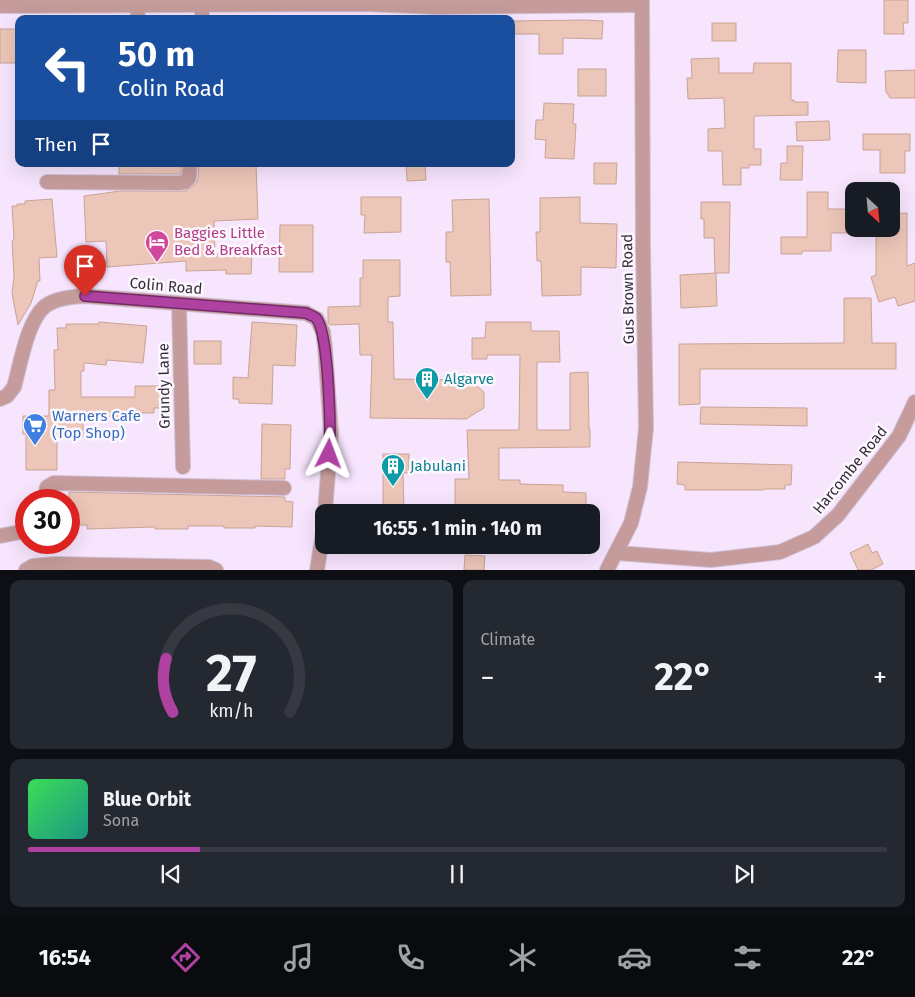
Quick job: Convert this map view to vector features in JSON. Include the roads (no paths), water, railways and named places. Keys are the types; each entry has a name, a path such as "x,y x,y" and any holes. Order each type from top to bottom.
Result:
{"street":[{"path":"0,6 118,2 137,4 194,3 343,12 364,4 436,7 642,2"},
{"name":"Gus Brown Road","path":"607,570 631,523 636,505 640,487 646,428 642,2"},
{"path":"194,3 200,15"},
{"path":"137,4 138,15"},
{"path":"47,182 179,183 185,182 189,178 190,167"},
{"name":"Colin Road","path":"0,399 7,396 14,387 32,322 44,307 58,300 85,296 306,313 317,319 323,332 331,434 326,504"},
{"name":"Grundy Lane","path":"179,304 183,467"},
{"name":"Harcombe Road","path":"617,553 711,560 780,552 814,537 838,516 899,436 915,402"},
{"path":"899,436 915,428"},
{"path":"47,489 48,486 54,483 284,488"},
{"path":"0,536 15,533"},
{"path":"317,570 320,554"},
{"path":"26,570 33,566 56,564 209,567 216,570"}],"place":[{"name":"Baggies Little Bed & Breakfast","path":"157,263"},
{"name":"Algarve","path":"427,400"},
{"name":"Warners Cafe (Top Shop)","path":"35,446"},
{"name":"Jabulani","path":"393,487"}]}
